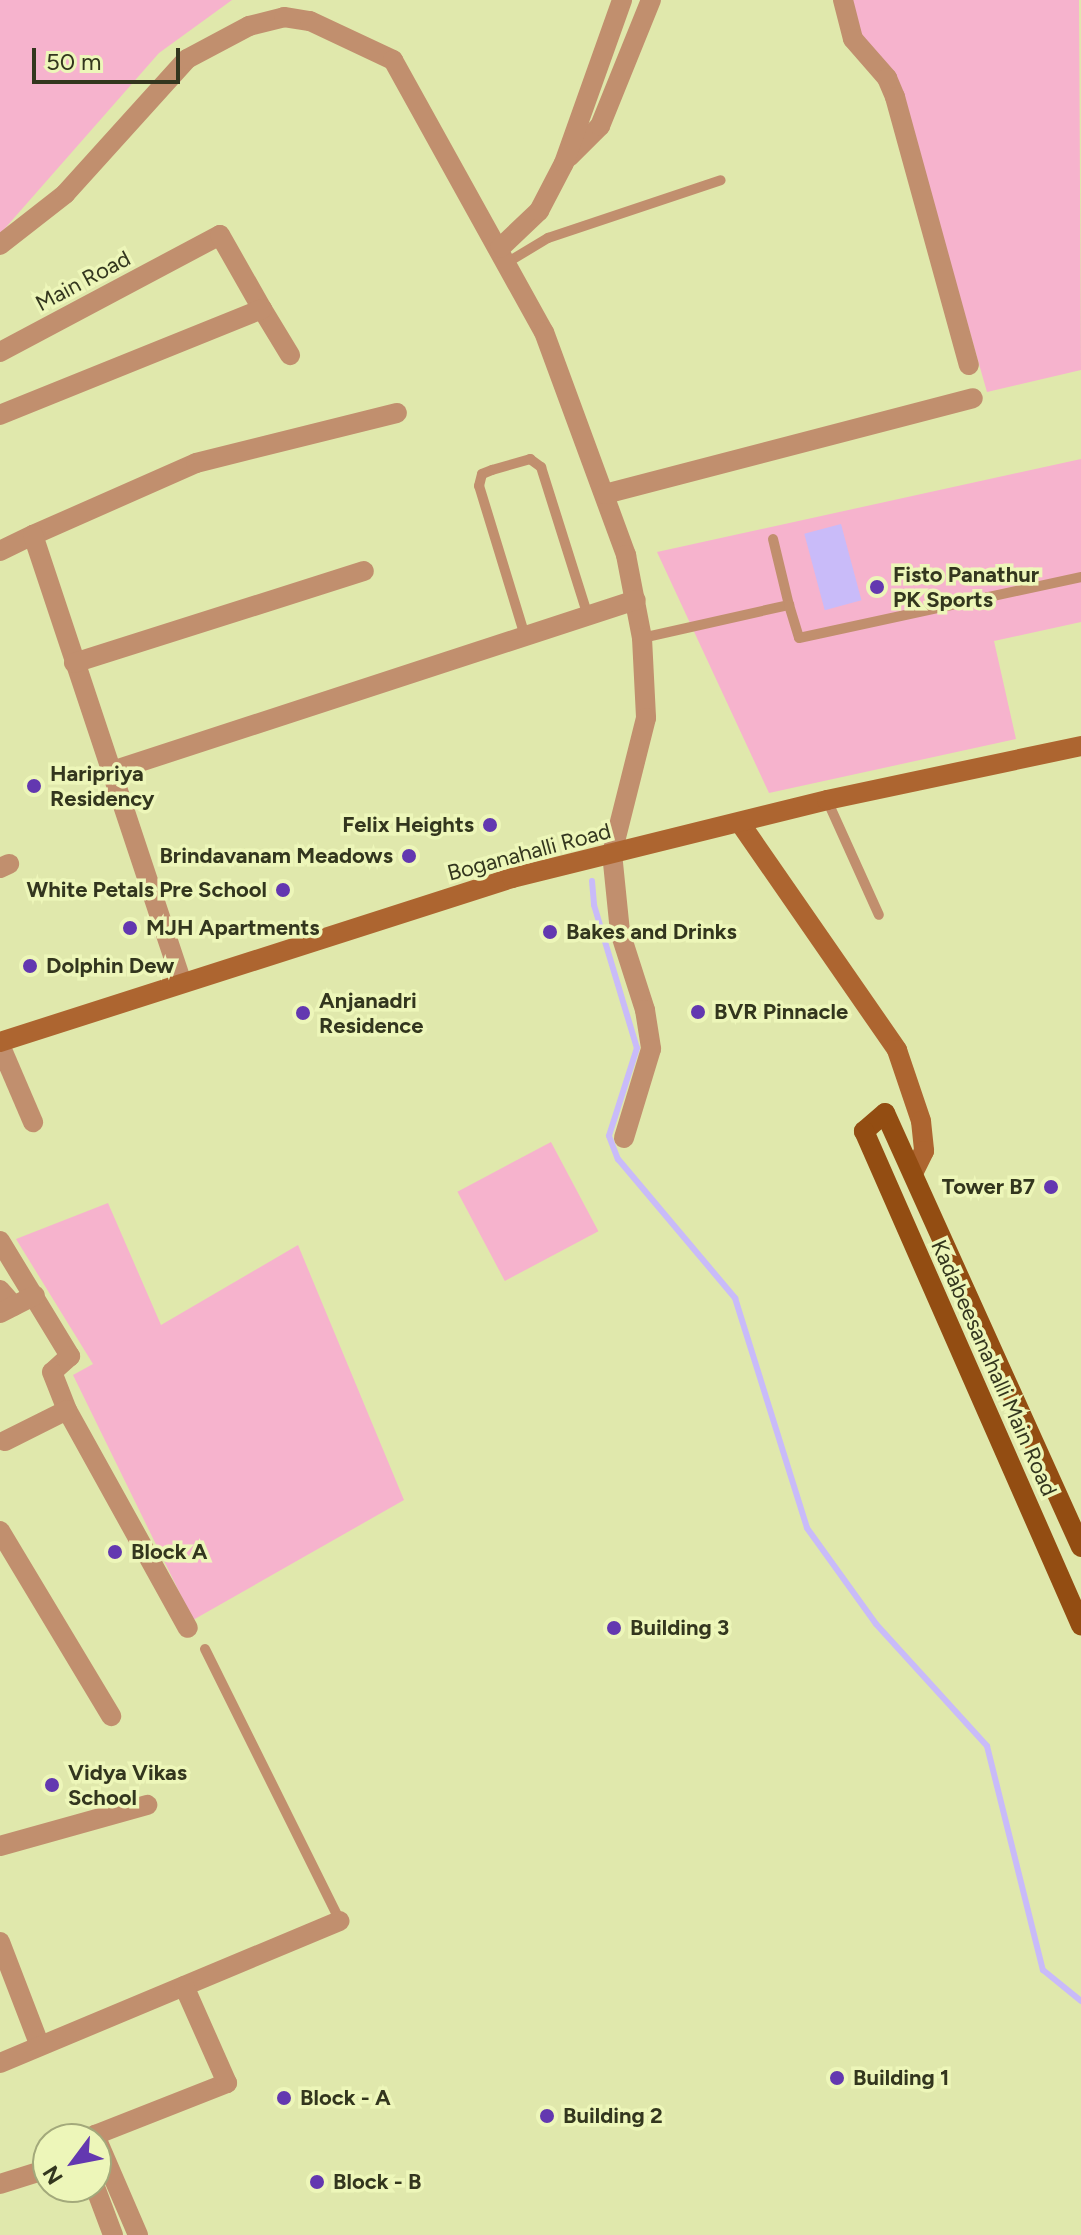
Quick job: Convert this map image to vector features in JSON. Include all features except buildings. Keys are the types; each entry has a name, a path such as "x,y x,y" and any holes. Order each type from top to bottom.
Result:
{"main road":[{"name":"Kadabeesanahalli Main Road","path":"1081,1547 885,1113 864,1131 1081,1625"}],"street":[{"path":"504,255 539,211 564,163 622,0"},
{"path":"564,163 600,126 651,0"},
{"path":"843,0 853,39 887,78 895,97 969,365"},
{"path":"0,245 65,194 187,59 249,26 284,17 352,37 393,60 504,255 544,332 605,494 628,603 642,638 646,718 612,853 620,932 645,1010 651,1049 624,1138"},
{"name":"Main Road","path":"0,352 220,235 262,309"},
{"path":"0,415 262,309 290,355"},
{"path":"605,494 973,398"},
{"path":"0,551 196,463 397,413"},
{"path":"33,535 109,772 182,983"},
{"path":"74,663 364,571"},
{"path":"109,772 628,603"},
{"name":"Boganahalli Road","path":"0,1043 512,878 827,800 1081,746"},
{"path":"740,823 897,1050 921,1121 924,1151 913,1174"},
{"path":"0,1043 33,1122"},
{"path":"0,1241 70,1356 52,1372 67,1410 188,1628"},
{"path":"0,1290 7,1310 35,1295"},
{"path":"5,1441 67,1410"},
{"path":"0,1531 111,1716"},
{"path":"0,1846 147,1805"},
{"path":"0,2063 340,1921"},
{"path":"0,1942 40,2046"},
{"path":"138,2235 95,2135 229,2087 184,1986"},
{"path":"0,2184 32,2174"},
{"path":"101,2203 113,2235"}],"lane":[{"path":"504,255 721,180"},
{"path":"525,636 479,486 482,474 492,470 530,459 541,467 588,616"},
{"path":"773,539 799,638 1081,577"},
{"path":"642,638 789,605"},
{"path":"827,800 879,915"},
{"path":"205,1649 340,1921"}],"shaded area":[{"path":"0,0 232,0 159,53 0,234"},
{"path":"841,0 1079,0 1081,370 987,392 903,99 849,45"},
{"name":"Fisto Panathur PK Sports","path":"1081,459 1081,622 994,641 1016,739 769,793 657,552"},
{"path":"841,524 861,600 825,610 804,534"},
{"path":"551,1142 598,1231 505,1281 457,1192"},
{"path":"108,1203 161,1325 298,1245 404,1500 193,1620 73,1375 93,1364 16,1239"}],"waterway":[{"path":"592,881 594,905 637,1048 609,1136 618,1159 735,1298 807,1528 876,1624 987,1746 1043,1970 1081,2001"}],"place":[{"name":"Fisto Panathur PK Sports","path":"877,587"},
{"name":"Haripriya Residency","path":"34,786"},
{"name":"Felix Heights","path":"490,825"},
{"name":"Brindavanam Meadows","path":"409,856"},
{"name":"White Petals Pre School","path":"283,890"},
{"name":"MJH Apartments","path":"130,928"},
{"name":"Bakes and Drinks","path":"550,932"},
{"name":"Dolphin Dew","path":"30,966"},
{"name":"BVR Pinnacle","path":"698,1012"},
{"name":"Anjanadri Residence","path":"303,1013"},
{"name":"Tower B7","path":"1051,1187"},
{"name":"Block A","path":"115,1552"},
{"name":"Building 3","path":"614,1628"},
{"name":"Vidya Vikas School","path":"52,1785"},
{"name":"Building 1","path":"837,2078"},
{"name":"Block - A","path":"284,2098"},
{"name":"Building 2","path":"547,2116"},
{"name":"Block - B","path":"317,2182"}]}
